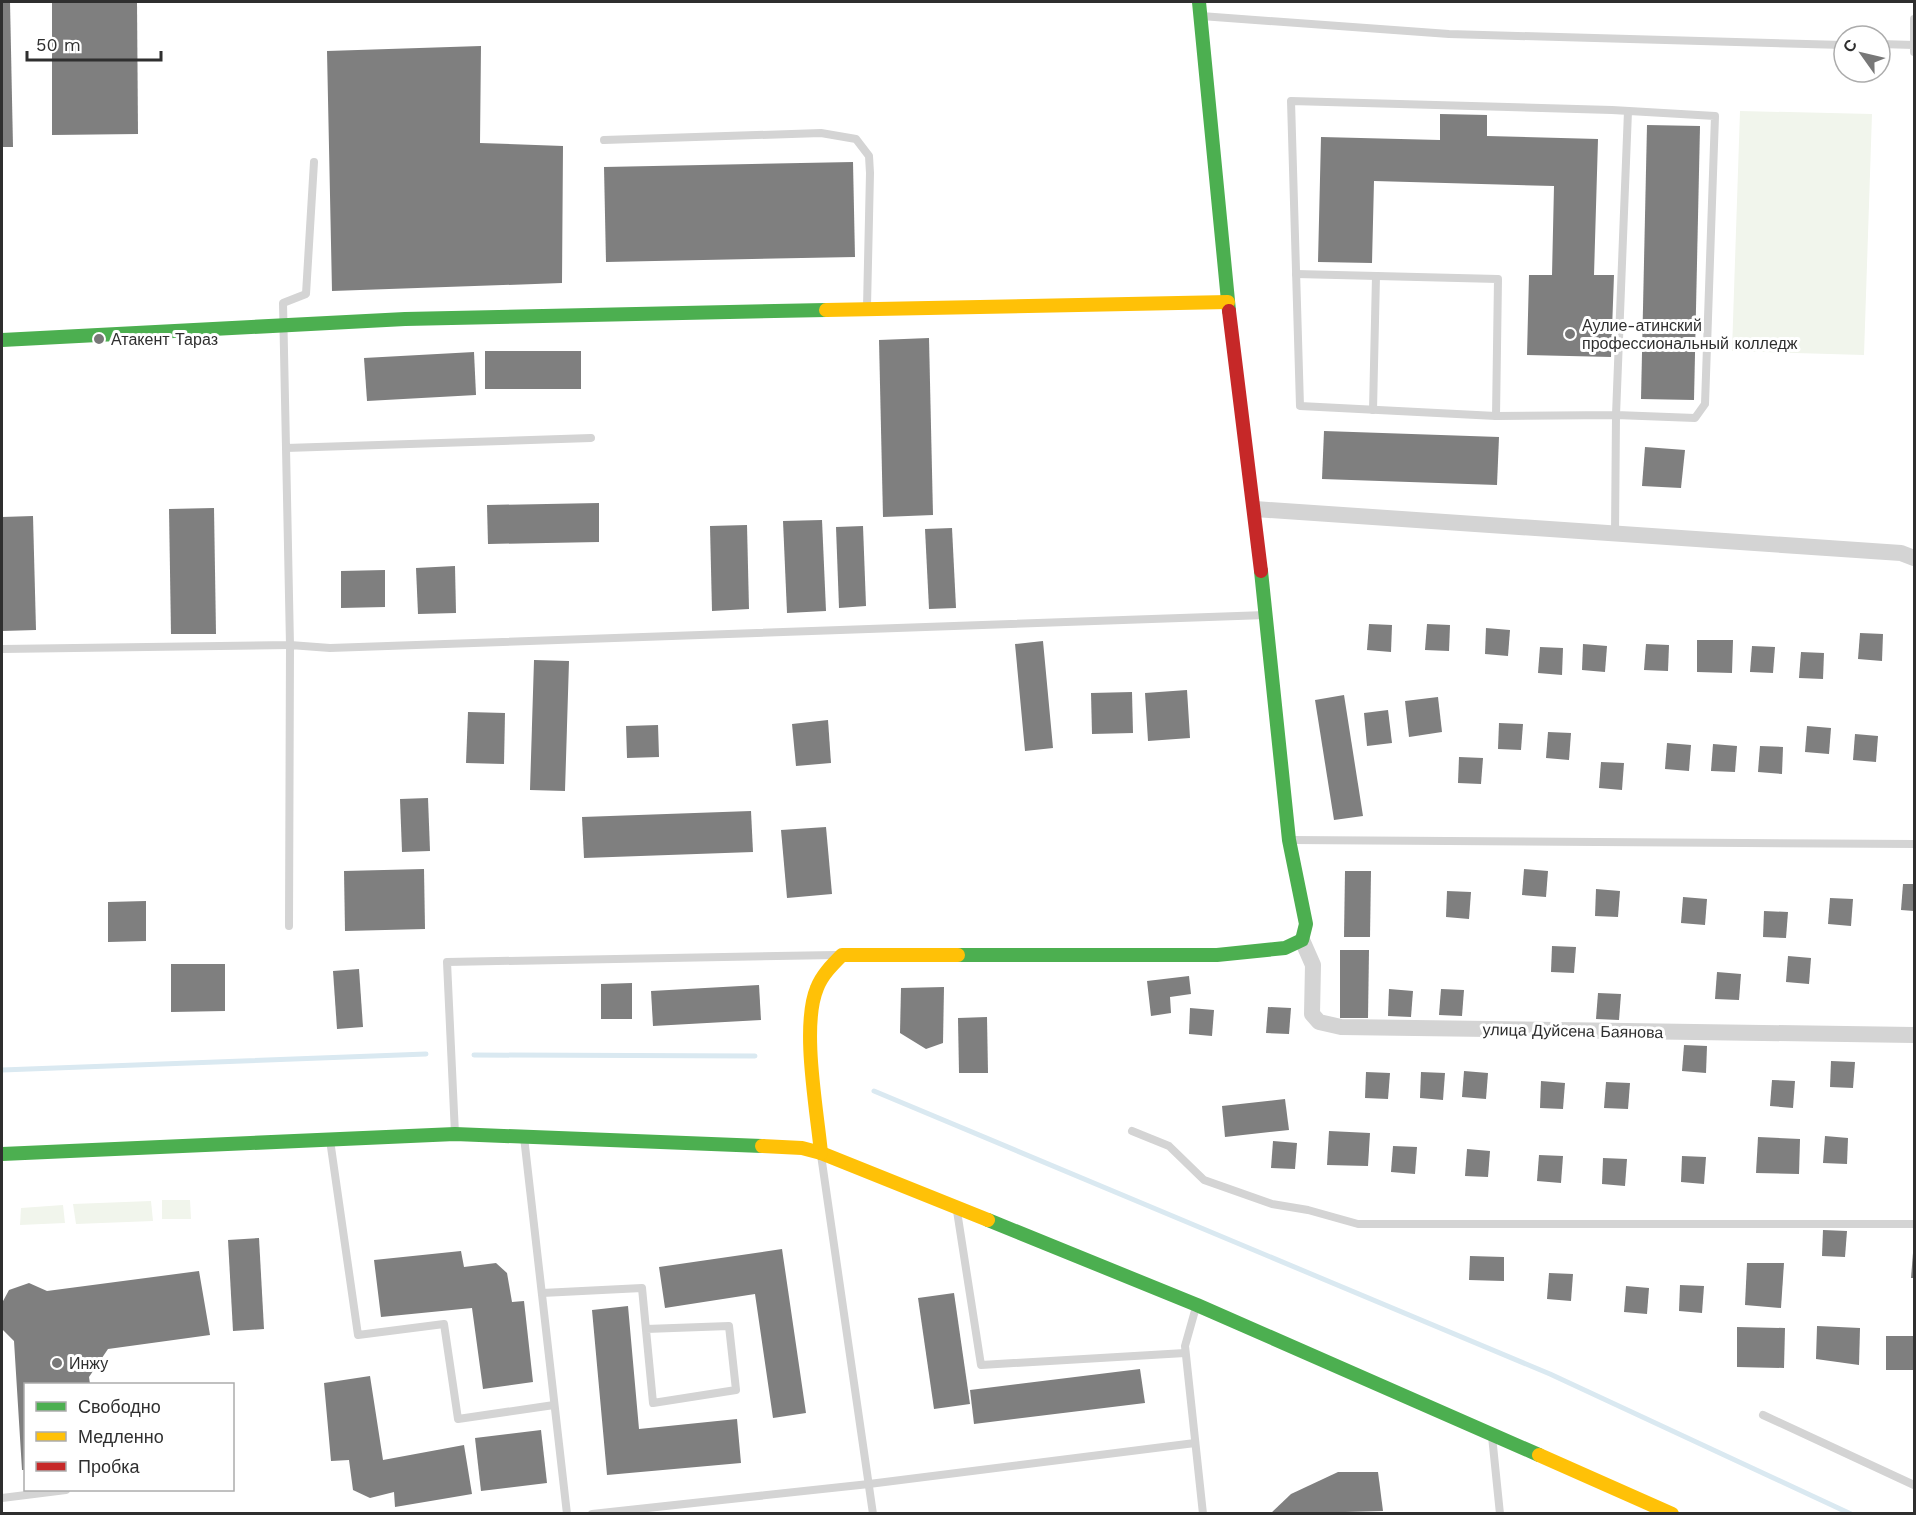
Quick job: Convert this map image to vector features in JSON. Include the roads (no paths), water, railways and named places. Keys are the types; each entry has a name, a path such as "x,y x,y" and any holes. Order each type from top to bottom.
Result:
{"street":[{"path":"821,1153 811,1027 814,993 822,976 842,955 1217,955 1285,948 1302,940 1306,924 1289,840 1255,509 1228,302 1199,2"},
{"path":"2,340 439,318 1228,302"},
{"path":"1255,509 1615,536 1900,553 1914,558"},
{"name":"улица Дуйсена Баянова","path":"1302,940 1313,965 1312,1014 1318,1022 1341,1027 1914,1035"},
{"path":"2,1154 455,1134 802,1148 821,1153 1197,1305 1671,1514"}],"lane":[{"path":"1201,16 1449,34 1832,45"},
{"path":"1914,19 1914,52"},
{"path":"1892,44 1914,45"},
{"path":"1292,101 1628,111 1715,116 1705,404 1695,418 1616,414 1496,416 1300,406 1292,101"},
{"path":"1615,536 1616,414 1628,111"},
{"path":"604,140 821,133 856,139 869,156 867,311"},
{"path":"289,926 290,645 283,303 306,294 314,162"},
{"path":"1296,274 1498,279 1496,416"},
{"path":"1373,410 1376,276"},
{"path":"286,448 591,438"},
{"path":"2,649 290,645 330,648 1266,615"},
{"path":"1289,840 1914,844"},
{"path":"455,1134 447,962 842,955"},
{"path":"1132,1131 1169,1146 1204,1180 1272,1204 1308,1210 1358,1224 1914,1224"},
{"path":"524,1137 567,1514"},
{"path":"330,1140 358,1335 444,1324 458,1419 554,1405"},
{"path":"821,1153 873,1514"},
{"path":"957,1208 981,1365 1185,1353"},
{"path":"542,1293 642,1288 653,1403 736,1390 729,1326 646,1329"},
{"path":"1197,1305 1185,1353 1203,1514"},
{"path":"1763,1415 1914,1485"},
{"path":"1492,1434 1500,1514"},
{"path":"592,1514 869,1484 1195,1443"},
{"path":"2,1498 58,1491"}],"waterway":[{"path":"2,1070 426,1054"},
{"path":"474,1055 755,1056"},
{"path":"874,1091 1550,1374 1851,1514"}],"place":[{"name":"Аулие-атинский профессиональный колледж","path":"1570,334"},
{"name":"Атакент Тараз","path":"99,339"},
{"name":"Инжу","path":"57,1363"}]}
